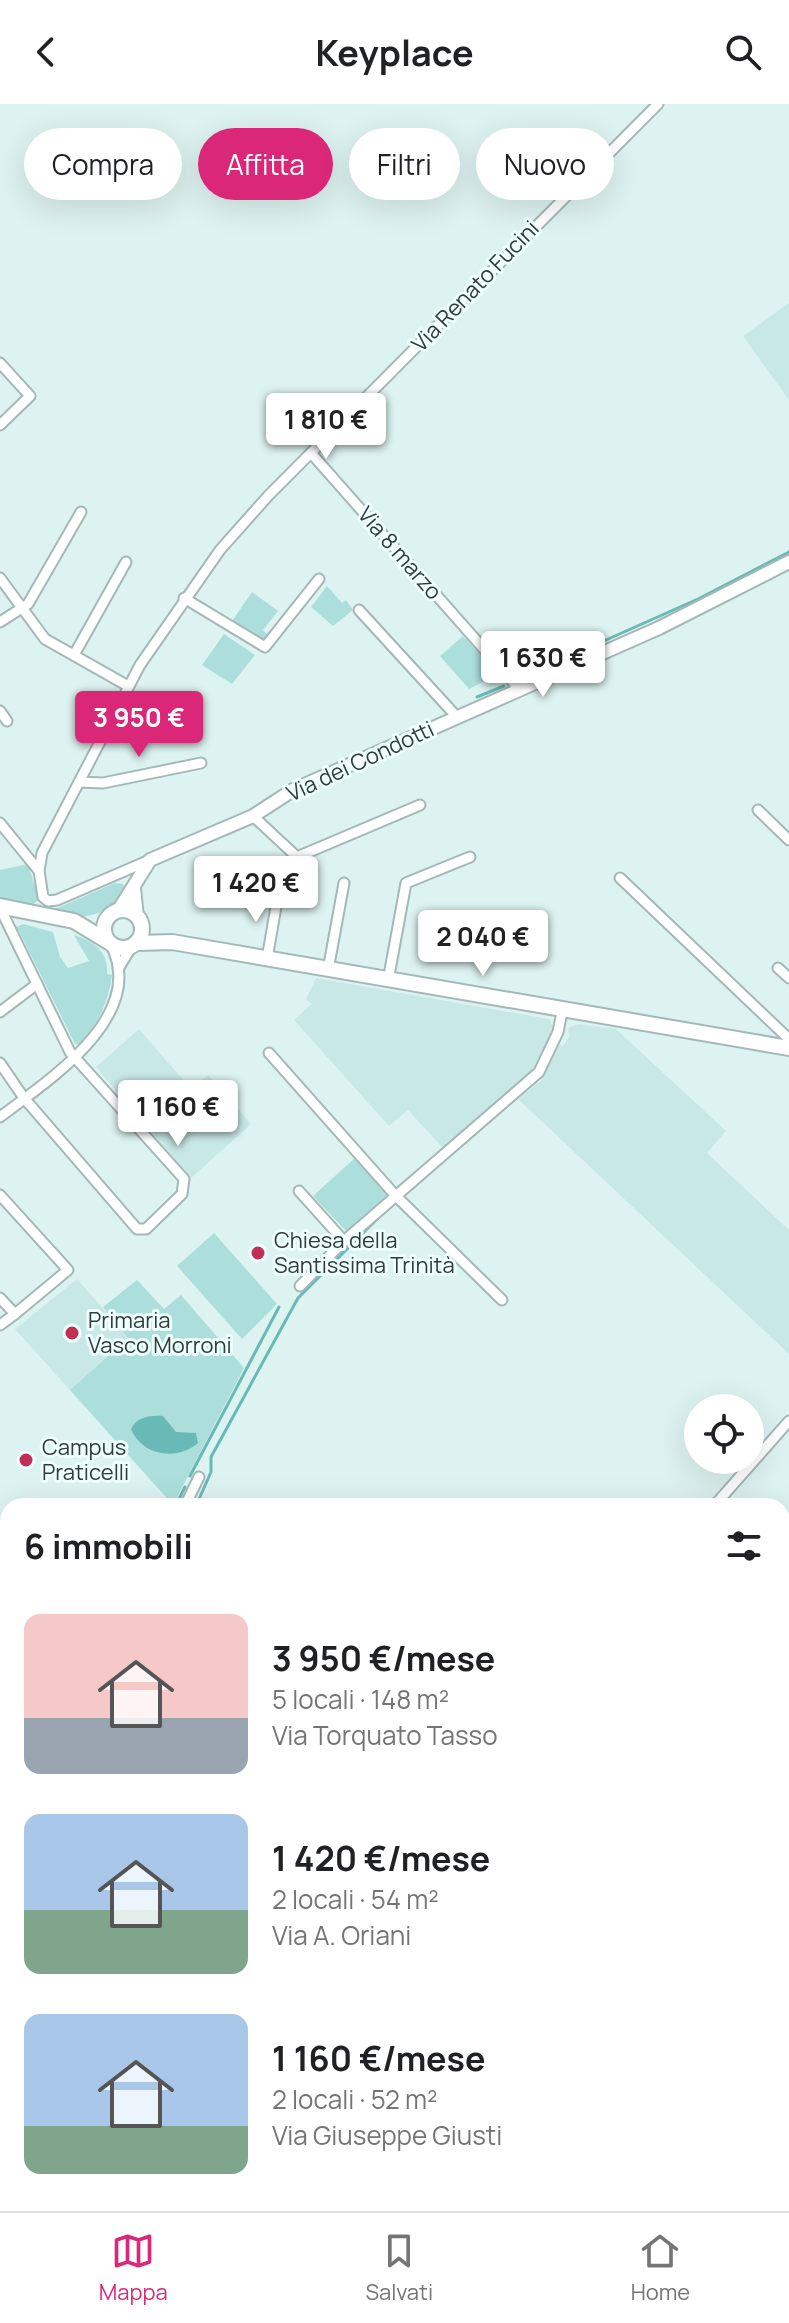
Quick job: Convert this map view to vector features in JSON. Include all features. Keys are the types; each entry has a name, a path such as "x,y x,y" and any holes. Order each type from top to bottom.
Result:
{"main road":[{"path":"2,911 74,921 128,911 150,934 172,942 562,1012 789,1048"},
{"path":"109,943 104,927 113,914"},
{"path":"74,921 121,949 172,942"},
{"path":"134,945 140,922"}],"street":[{"name":"Via Renato Fucini","path":"39,871 42,853 128,686 184,598 233,534 658,104"},
{"path":"0,363 30,396 0,425"},
{"name":"Via 8 marzo","path":"311,453 520,690"},
{"path":"0,622 28,604 81,512"},
{"path":"74,655 126,562"},
{"name":"Via dei Condotti","path":"39,871 42,892 46,900 52,902 253,816 293,790 659,628 789,562"},
{"path":"0,578 45,639 128,686"},
{"path":"184,598 265,647 319,579"},
{"path":"359,610 457,717"},
{"path":"0,711 7,721"},
{"path":"79,782 103,783 201,763"},
{"path":"253,816 297,857 420,805"},
{"path":"758,810 789,840"},
{"path":"0,823 39,871"},
{"path":"29,855 42,853"},
{"path":"388,981 406,883 470,857"},
{"path":"113,914 150,860"},
{"path":"118,873 135,881"},
{"path":"620,878 789,1039"},
{"path":"135,881 140,922"},
{"path":"328,970 344,883"},
{"path":"267,959 278,895"},
{"path":"0,1063 24,1098 141,1230 182,1194 186,1182 75,1059 2,911"},
{"path":"109,943 118,969"},
{"path":"0,1117 75,1059 109,1013 118,969 134,945"},
{"path":"778,968 789,978"},
{"path":"0,1012 37,984"},
{"path":"300,1286 395,1195 539,1072 553,1044 562,1012"},
{"path":"269,1053 395,1195 502,1300"},
{"path":"299,1191 344,1241"},
{"path":"0,1195 68,1270 0,1325"},
{"path":"0,1298 15,1314"},
{"path":"721,1498 789,1421"},
{"path":"189,1498 199,1477"}],"shaded area":[{"path":"789,303 789,400 743,336"},
{"path":"327,586 342,603 346,600 353,610 333,626 311,607"},
{"path":"252,592 278,611 263,630 268,635 263,640 232,621"},
{"path":"224,634 255,655 232,684 202,665"},
{"path":"463,636 498,674 469,689 440,656"},
{"path":"28,864 39,900 32,905 0,900 0,870"},
{"path":"115,883 123,884 126,892 111,906 93,915 73,916 55,909"},
{"path":"23,924 53,932 60,957 68,968 89,961 74,935 93,944 105,959 107,974 112,975 108,995 97,1021 80,1045 75,1044 19,931 14,932 16,927"},
{"path":"316,978 549,1019 554,1028 538,1064 531,1072 443,1148 408,1110 389,1126 294,1020 312,1004 306,999"},
{"path":"578,1024 616,1029 726,1131 707,1153 789,1230 789,1354 518,1099 542,1080 558,1045 563,1046 569,1037 568,1028"},
{"path":"139,1029 191,1089 208,1075 251,1124 191,1178 96,1067"},
{"path":"356,1157 387,1195 346,1231 313,1196"},
{"path":"214,1233 277,1304 242,1339 177,1266"},
{"name":"Primaria Vasco Morroni","path":"77,1279 128,1337 70,1390 15,1329"},
{"path":"137,1280 164,1309 181,1295 244,1368 177,1498 167,1498 70,1390 128,1338 103,1307"},
{"path":"163,1416 176,1432 196,1433 198,1443 190,1449 170,1454 143,1445 131,1429 133,1425 144,1418"}],"waterway":[{"path":"523,677 698,599 789,552"},
{"path":"477,697 504,686"},
{"path":"200,1498 211,1472 211,1457 298,1298 378,1218"},
{"path":"190,1476 279,1307"},
{"path":"180,1498 185,1487"}],"place":[{"name":"Chiesa della Santissima Trinità","path":"258,1253"},
{"name":"Primaria Vasco Morroni","path":"72,1333"},
{"name":"Campus Praticelli","path":"26,1460"}]}
